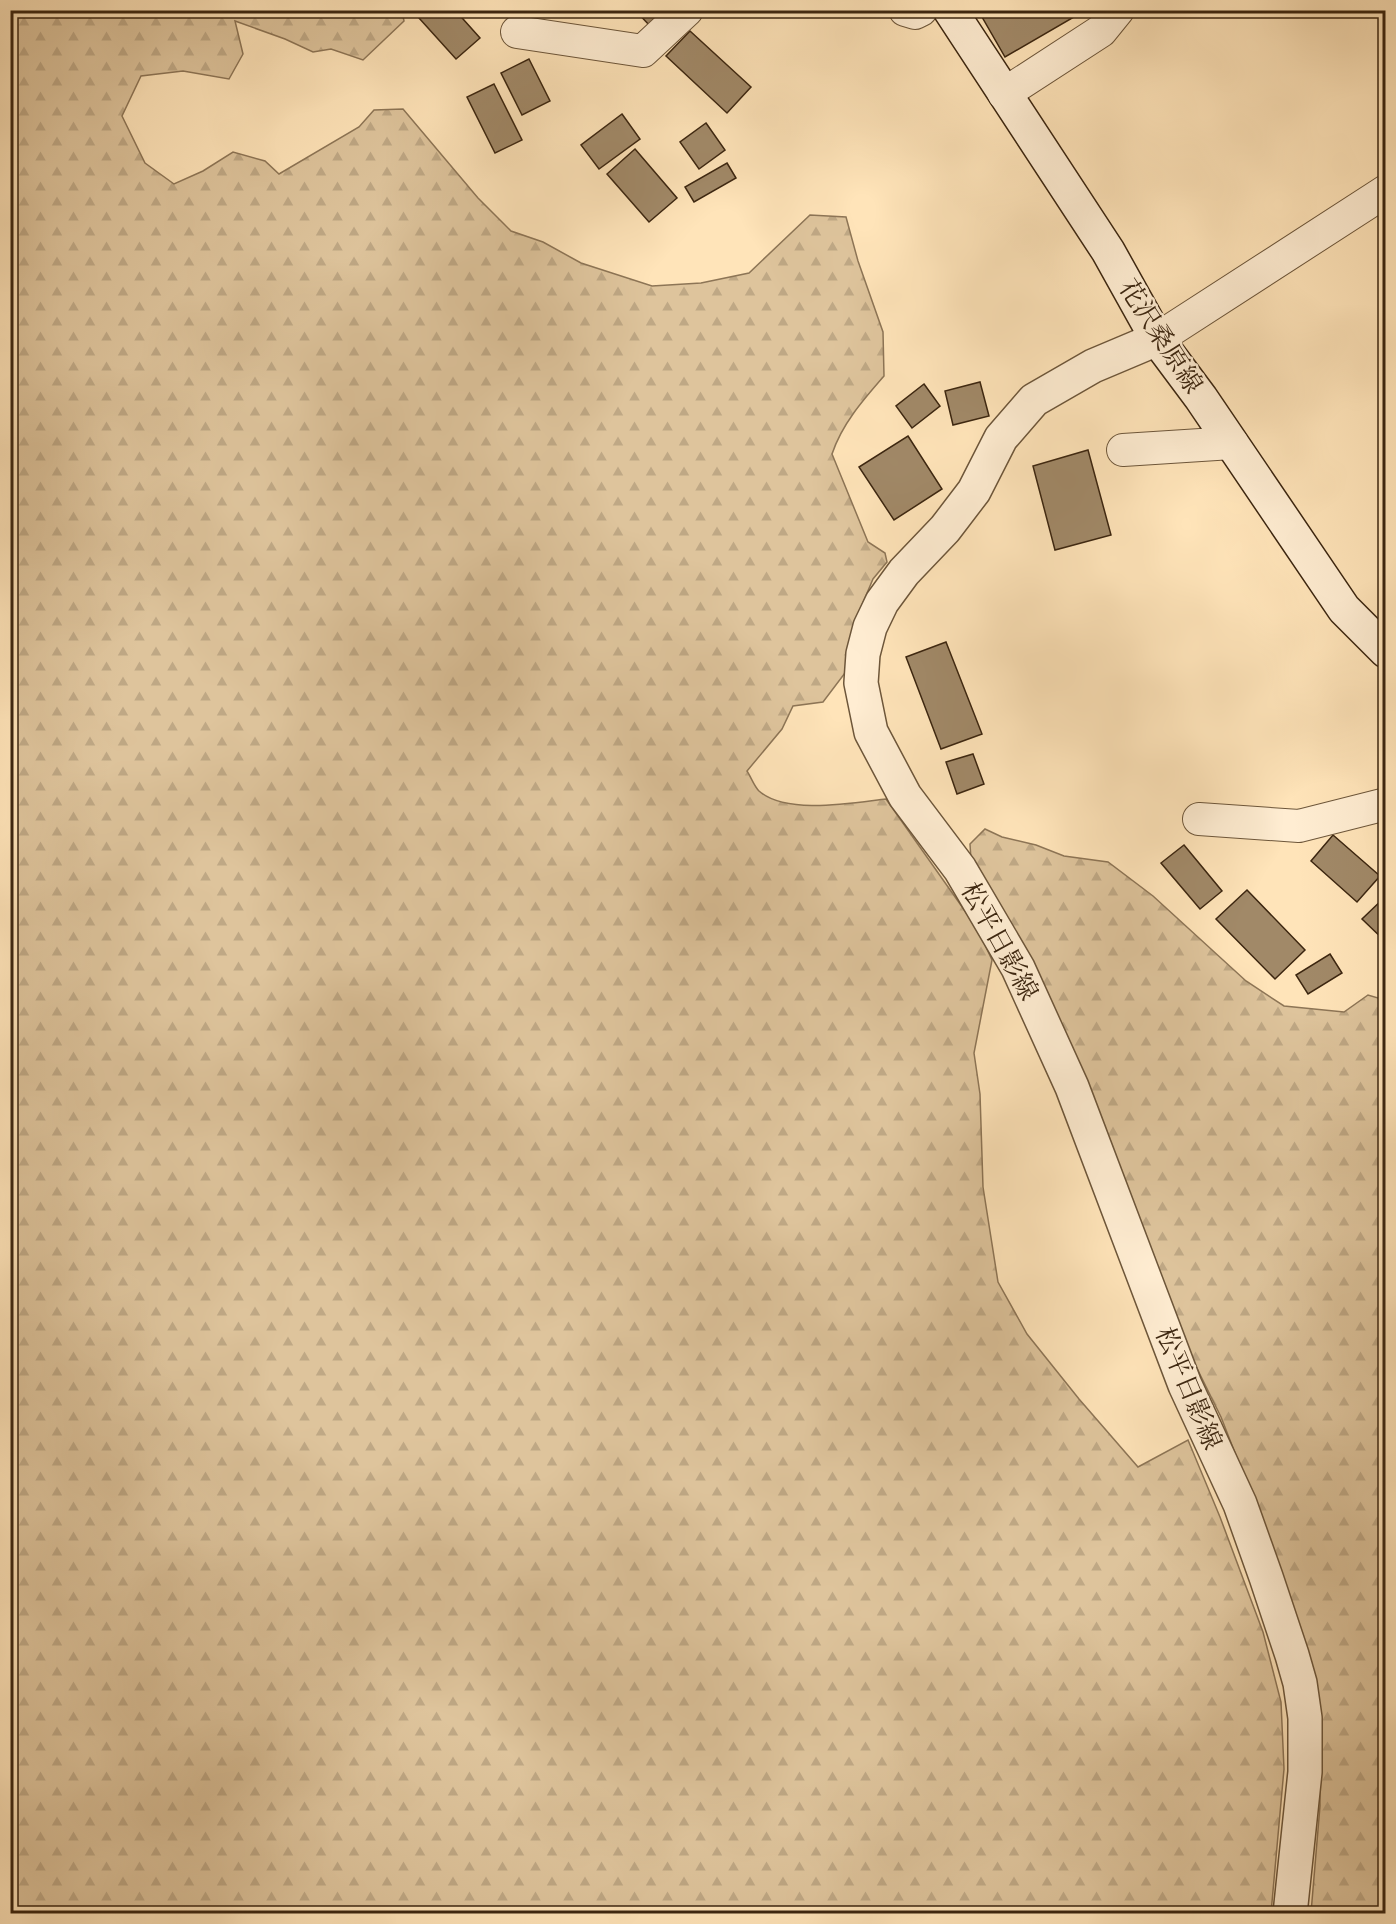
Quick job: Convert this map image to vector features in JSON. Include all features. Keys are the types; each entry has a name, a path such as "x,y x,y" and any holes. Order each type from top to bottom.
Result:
{"street":[{"path":"517,32 643,51 687,10"},
{"path":"905,10 915,14 921,10"},
{"name":"花沢桑原線","path":"950,10 1108,251 1157,339 1201,398 1344,609 1386,651"},
{"path":"1004,94 1101,31 1118,10"},
{"path":"1157,339 1386,191"},
{"name":"松平日影線","path":"1157,339 1093,366 1034,400 1001,438 974,491 945,529 904,572 882,602 870,627 863,654 861,683 871,732 905,796 960,869 1018,968 1072,1087 1185,1385 1240,1504 1292,1655 1300,1683 1305,1718 1305,1772 1290,1914"},
{"path":"1123,450 1232,443"},
{"path":"1199,819 1299,826 1386,804"}],"green space":[{"path":"11,11 402,11 404,21 363,60 331,49 313,52 235,21 243,54 229,79 183,71 141,76 122,116 145,163 174,184 203,171 233,152 265,161 279,174 359,127 374,110 403,109 478,198 511,231 543,242 581,263 652,286 701,283 749,273 810,215 846,217 858,261 883,332 884,376 847,422 832,454 868,542 885,553 887,562 873,579 859,612 848,646 845,673 823,702 793,706 782,729 747,771 759,791 785,803 820,806 886,799 977,928 992,960 974,1053 980,1094 983,1187 998,1282 1027,1334 1138,1467 1188,1440 1263,1632 1281,1702 1284,1769 1271,1913 11,1914"},
{"path":"985,829 1002,837 1036,845 1064,856 1108,862 1153,896 1246,981 1284,1006 1344,1012 1368,995 1385,1000 1385,1913 1311,1913 1320,1806 1319,1709 1283,1576 1221,1417 1182,1338 971,860 970,844"}],"building":[{"path":"427,10 455,10 480,38 456,59 419,18"},
{"path":"635,10 667,10 650,26"},
{"path":"978,10 1086,10 1005,57"},
{"path":"690,31 751,87 727,113 666,56"},
{"path":"529,59 550,101 522,115 501,73"},
{"path":"494,84 522,140 495,153 467,97"},
{"path":"622,114 640,139 599,169 581,145"},
{"path":"706,123 725,150 699,169 680,142"},
{"path":"635,149 677,198 649,222 607,174"},
{"path":"727,163 736,178 694,202 685,187"},
{"path":"980,382 989,416 953,425 945,391"},
{"path":"924,384 940,406 912,428 896,406"},
{"path":"908,436 942,489 894,520 859,467"},
{"path":"1088,450 1111,535 1055,550 1033,466"},
{"path":"946,642 982,734 941,749 906,657"},
{"path":"973,754 984,784 957,794 946,762"},
{"path":"1333,835 1380,876 1357,902 1311,861"},
{"path":"1184,845 1222,891 1200,909 1161,863"},
{"path":"1247,890 1305,950 1275,979 1216,919"},
{"path":"1386,896 1386,942 1362,919"},
{"path":"1330,954 1342,973 1308,994 1296,975"}]}
